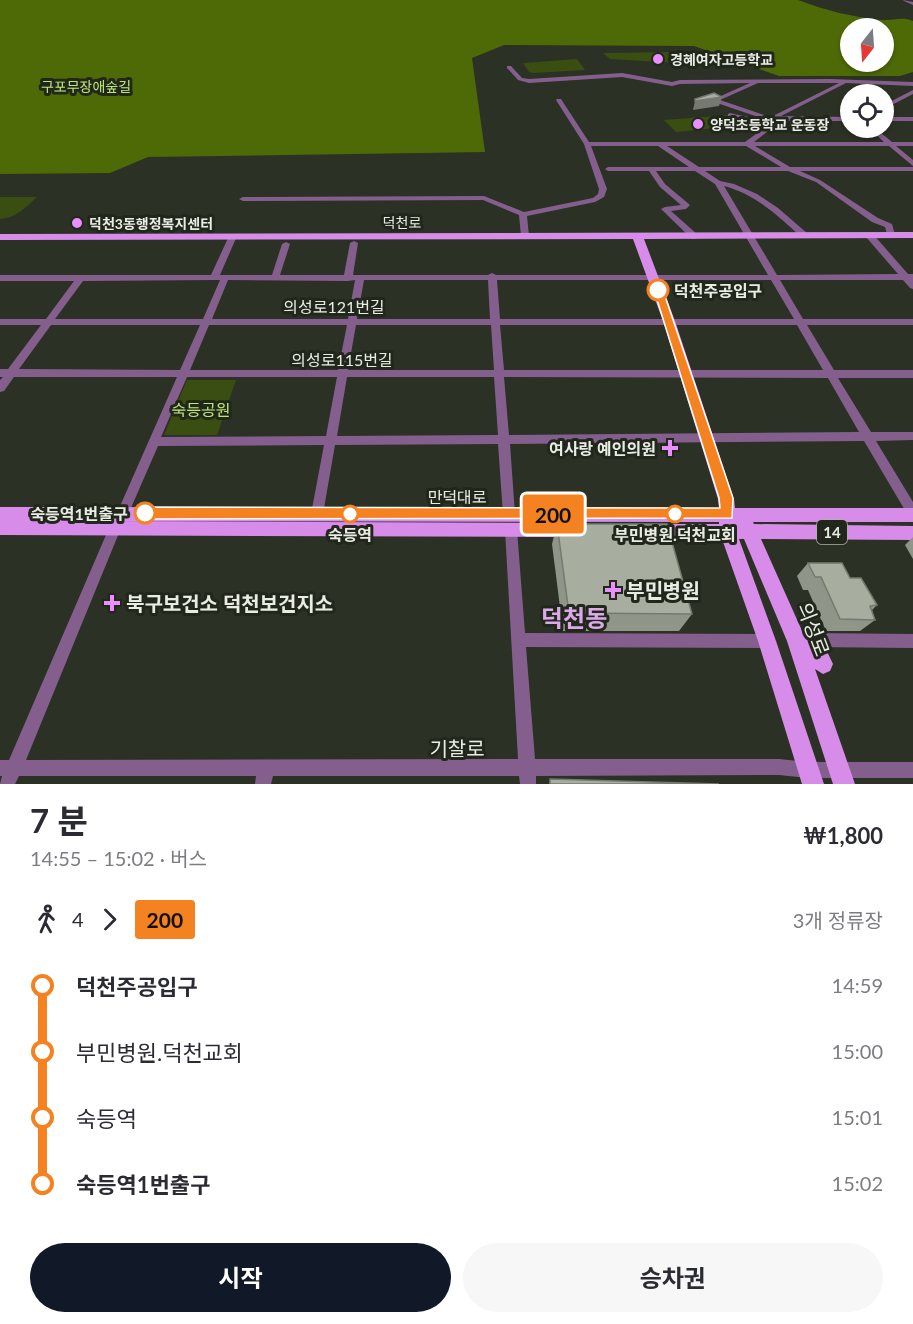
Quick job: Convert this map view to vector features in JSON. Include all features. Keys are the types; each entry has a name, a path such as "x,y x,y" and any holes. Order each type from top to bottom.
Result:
{"main road":[{"name":"덕천로","path":"0,237 913,235"},
{"path":"615,237 645,253"},
{"path":"639,237 669,321 705,436 749,590 758,596 811,777"},
{"path":"645,253 669,237"},
{"name":"만덕대로","path":"0,513 317,514 510,522"},
{"name":"만덕대로","path":"0,528 510,522 729,514 913,514"},
{"name":"만덕대로","path":"729,514 751,532 913,533"},
{"name":"의성로","path":"751,532 796,640 841,777"},
{"path":"749,590 750,576 755,573 764,578 775,592"},
{"path":"796,640 815,648 823,664"}],"street":[{"path":"905,0 913,4"},
{"path":"509,67 520,79 529,81 622,75 660,83 758,81 913,84"},
{"path":"637,70 680,81"},
{"path":"758,81 717,99 719,102 769,119 840,119"},
{"path":"780,119 777,116 843,82"},
{"path":"894,102 913,92"},
{"path":"243,199 484,198 523,214 595,200 601,195 603,189 587,144 559,100"},
{"path":"730,115 749,119 780,119"},
{"path":"747,144 780,119"},
{"path":"894,119 913,119"},
{"path":"884,138 913,164"},
{"path":"587,144 913,144"},
{"path":"747,144 789,169 818,181 875,220 889,226 891,235"},
{"path":"661,145 718,183 729,185 771,204 805,236"},
{"path":"608,169 913,169"},
{"path":"651,169 659,184 672,191 686,205 664,209 695,237"},
{"path":"718,183 913,514"},
{"path":"523,214 525,236"},
{"path":"869,235 909,277 913,286"},
{"path":"123,513 206,322 233,236"},
{"path":"348,278 354,243"},
{"path":"275,278 286,244"},
{"path":"492,276 527,777"},
{"path":"0,388 5,373 81,277"},
{"path":"0,278 909,277"},
{"path":"317,514 360,278"},
{"name":"의성로121번길","path":"0,322 913,322"},
{"name":"의성로115번길","path":"5,373 913,374"},
{"path":"154,442 913,436"},
{"path":"7,774 115,528"},
{"path":"518,640 768,633"},
{"path":"796,640 913,641"},
{"name":"기찰로","path":"7,774 527,777 779,767 811,777 841,777 913,770"}],"green space":[{"name":"구포무장애숲길","path":"0,0 798,0 865,18 840,18 840,72 894,72 894,19 913,21 913,72 900,76 779,76 694,46 504,45 472,58 485,152 148,157 110,173 0,174"},
{"path":"674,52 706,56 716,60 713,65 610,59 603,53"},
{"path":"577,59 585,70 533,73 529,72 523,63"},
{"name":"양덕초등학교 운동장","path":"730,115 734,118 730,119 732,121 725,127 676,132 664,120"},
{"path":"0,197 37,197 16,214 0,219"},
{"name":"숙등공원","path":"187,380 236,380 217,435 164,435"}],"building":[{"path":"714,93 722,97 695,101 695,99"},
{"name":"부민병원","path":"557,524 667,524 692,614 569,613"},
{"path":"808,563 842,563 850,578 861,578 877,605 870,606 875,620 840,619 821,577 815,577"},
{"path":"550,779 719,784 550,784"}],"bus line":[{"name":"200","path":"145,513 727,514 726,498 658,290"}],"place":[{"name":"경혜여자고등학교","path":"658,59"},
{"name":"양덕초등학교 운동장","path":"698,124"},
{"name":"덕천3동행정복지센터","path":"77,223"},
{"name":"덕천주공입구","path":"658,290"},
{"name":"여사랑 예인의원","path":"670,448"},
{"name":"숙등역1번출구","path":"145,513"},
{"name":"숙등역","path":"350,514"},
{"name":"부민병원.덕천교회","path":"675,514"},
{"name":"부민병원","path":"613,590"},
{"name":"북구보건소 덕천보건지소","path":"112,603"}],"district":[{"name":"덕천동","path":"574,617"}]}
